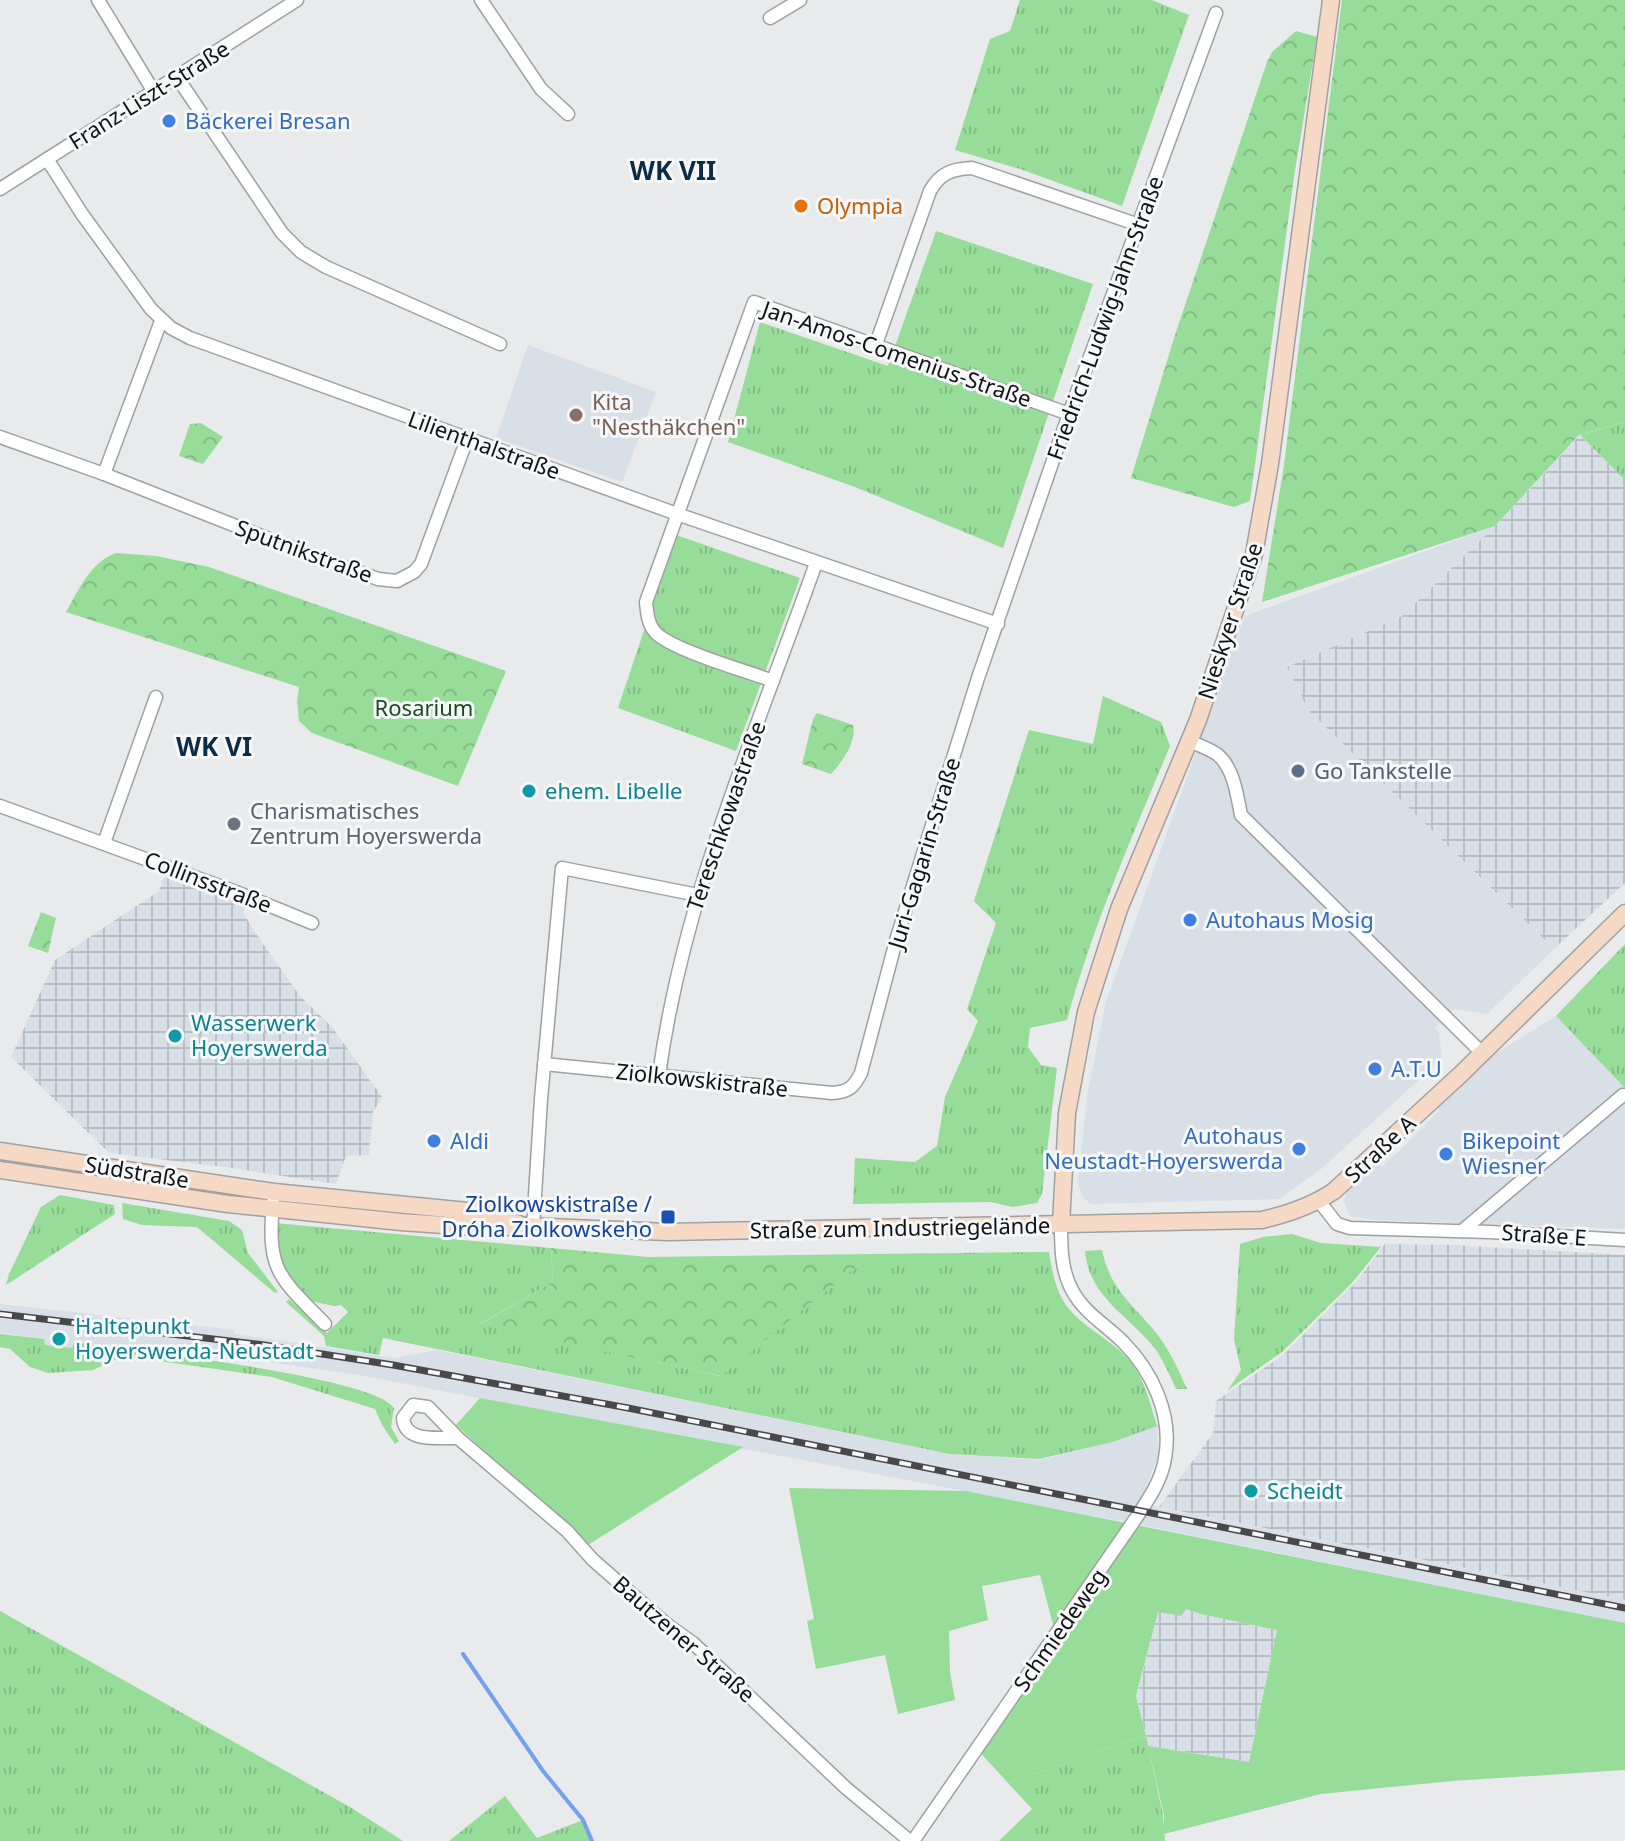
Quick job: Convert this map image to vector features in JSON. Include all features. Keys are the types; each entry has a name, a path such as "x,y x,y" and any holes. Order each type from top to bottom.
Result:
{"main road":[{"name":"Nieskyer Straße","path":"1061,1224 1067,1113 1086,1012 1119,909 1189,741 1237,611 1254,554 1270,464 1331,0"},
{"name":"Straße A","path":"1061,1224 1262,1220 1319,1201 1346,1181 1482,1053 1625,913"},
{"name":"Südstraße","path":"0,1151 273,1200"},
{"name":"Südstraße","path":"0,1170 228,1204 273,1200"},
{"name":"Straße zum Industriegelände","path":"273,1200 488,1213 529,1227 668,1232 1061,1224"}],"street":[{"path":"98,0 154,92"},
{"name":"Franz-Liszt-Straße","path":"0,189 297,0"},
{"path":"481,0 534,79 568,114"},
{"path":"770,18 800,0"},
{"name":"Friedrich-Ludwig-Jahn-Straße","path":"998,624 1069,414 1216,13"},
{"path":"177,77 282,233 301,252 380,292 500,344"},
{"name":"Lilienthalstraße","path":"47,159 82,214 161,321 171,328 203,343 467,439 998,624"},
{"path":"876,344 930,191 940,176 948,171 972,168 1139,225"},
{"name":"Jan-Amos-Comenius-Straße","path":"677,514 754,302 1069,414"},
{"path":"104,474 161,321"},
{"name":"Sputnikstraße","path":"0,437 287,546 378,579 397,581 414,572 421,564 467,439"},
{"path":"677,514 646,602 653,630 670,643 773,681"},
{"name":"Tereschkowastraße","path":"659,1075 674,983 698,895 816,563"},
{"name":"Juri-Gagarin-Straße","path":"856,1083 910,896 978,678 998,624"},
{"path":"104,843 156,697"},
{"path":"1189,741 1212,751 1224,762 1235,785 1241,815 1482,1053"},
{"name":"Collinsstraße","path":"0,806 312,923"},
{"path":"529,1227 562,868 698,895"},
{"name":"Ziolkowskistraße","path":"544,1064 832,1093 844,1092 856,1083"},
{"name":"Straße E","path":"1462,1231 1623,1095"},
{"path":"273,1200 271,1244 279,1272 287,1285 325,1324"},
{"name":"Straße E","path":"1319,1201 1337,1224 1350,1228 1625,1240"},
{"name":"Straße zum Industriegelände","path":"1061,1224 1065,1271 1072,1290 1091,1316 1133,1353 1162,1404"},
{"name":"Schmiedeweg","path":"911,1841 1146,1504 1165,1458 1166,1425 1162,1404"},
{"name":"Bautzener Straße","path":"458,1438 567,1531 593,1560 665,1623 693,1643 846,1788 911,1841"}],"shaded area":[{"name":"Kita \"Nesthäkchen\"","path":"528,345 656,392 622,482 496,438"},
{"path":"1580,435 1625,480 1625,883 1554,949 1308,710 1287,667 1402,616 1495,526"},
{"path":"1495,526 1402,616 1287,667 1308,710 1554,949 1487,1014 1454,1009 1435,1027 1439,1033 1442,1059 1320,1170 1279,1199 1091,1204 1083,1198 1078,1182 1087,1097 1106,1002 1245,616"},
{"path":"167,867 249,898 243,913 263,944 300,996 332,1027 382,1097 373,1112 369,1155 346,1156 336,1184 109,1153 11,1057 55,960 159,891"},
{"path":"1556,1016 1625,1088 1625,1229 1375,1220 1350,1216 1344,1202 1346,1194 1355,1185 1379,1163 1382,1166 1398,1152 1439,1111 1436,1107 1487,1059"},
{"path":"1385,1244 1625,1255 1625,1600 1159,1507 1213,1433 1216,1401 1283,1355 1356,1282"},
{"path":"0,1304 234,1330 235,1334 394,1358 437,1350 950,1454 1039,1460 1113,1442 1157,1426 1158,1456 1140,1504 1625,1600 1625,1623 1136,1524 359,1375 262,1361 74,1342 72,1348 45,1345 44,1339 0,1333"},
{"path":"1186,1608 1277,1630 1249,1762 1148,1746 1137,1696 1158,1611 1181,1616"}],"green space":[{"path":"1020,0 1152,0 1189,15 1122,206 1020,169 955,150 990,39 1010,31"},
{"path":"1342,0 1625,0 1625,422 1579,435 1495,526 1262,602 1284,465"},
{"path":"1296,31 1317,37 1294,177 1250,501 1234,507 1131,478 1175,335 1267,62 1272,52"},
{"path":"936,231 1093,284 1003,548 855,487 728,442 760,322 888,366"},
{"path":"1625,422 1625,480 1580,435"},
{"path":"201,423 223,437 203,464 179,456 190,424"},
{"path":"676,535 800,578 736,751 618,708"},
{"name":"Rosarium","path":"116,553 156,556 209,567 506,671 458,786 312,733 299,721 299,687 66,612 92,570"},
{"path":"1103,696 1161,722 1170,746 1101,916 1067,1020 1030,1028 1028,1047 1041,1065 1057,1068 1042,1194 1037,1203 1013,1207 990,1202 853,1204 855,1158 915,1162 937,1146 945,1097 978,1021 967,1009 996,923 974,901 1029,730 1093,744"},
{"path":"817,713 853,725 851,745 831,774 802,764"},
{"path":"41,912 56,918 48,953 28,946"},
{"path":"1625,944 1625,1088 1556,1016"},
{"path":"60,1195 114,1205 115,1214 6,1285 41,1207"},
{"path":"122,1203 229,1221 242,1230 248,1253 278,1292 275,1293 197,1227 142,1225 123,1219"},
{"path":"274,1223 551,1248 553,1282 480,1324 720,1376 872,1254 1049,1252 1062,1299 1073,1314 1119,1350 1135,1368 1157,1426 1113,1442 1039,1459 950,1454 383,1338 379,1355 326,1346 324,1336 286,1302 289,1299 327,1333 348,1312 341,1305 306,1300 282,1268"},
{"path":"1292,1234 1321,1243 1381,1247 1352,1283 1282,1352 1228,1390 1241,1370 1234,1340 1240,1244 1263,1237"},
{"path":"551,1248 648,1257 872,1254 721,1376 479,1325 553,1282"},
{"path":"1102,1250 1115,1284 1163,1343 1187,1389 1176,1389 1156,1350 1094,1282 1085,1251"},
{"path":"0,1334 44,1339 45,1345 72,1348 74,1342 191,1358 342,1385 376,1396 394,1408 391,1427 399,1441 395,1444 375,1409 272,1377 124,1356 93,1370 48,1373 30,1367 10,1349 0,1347"},
{"path":"480,1398 743,1447 588,1545 456,1425"},
{"path":"789,1488 966,1491 1625,1623 1625,1770 1452,1781 1321,1794 1164,1834 1164,1815 1148,1746 1249,1762 1277,1630 1186,1609 1181,1616 1158,1612 1136,1696 1146,1736 1008,1783 977,1749 1056,1636 1040,1575 982,1586 988,1620 949,1631 950,1672 955,1700 898,1714 885,1655 816,1669 807,1621 814,1619"},
{"path":"0,1611 350,1807 403,1841 0,1841"},
{"path":"1146,1736 1163,1815 1165,1841 999,1841 1032,1809 1008,1783"},
{"path":"505,1796 537,1838 583,1820 592,1841 449,1841"}],"waterway":[{"path":"463,1654 543,1771 583,1820 592,1841"}],"railway":[{"path":"0,1314 264,1345 393,1365 628,1408 1625,1608"}],"place":[{"name":"Bäckerei Bresan","path":"169,121"},
{"name":"Olympia","path":"801,206"},
{"name":"Kita \"Nesthäkchen\"","path":"576,415"},
{"name":"Go Tankstelle","path":"1298,771"},
{"name":"ehem. Libelle","path":"529,791"},
{"name":"Charismatisches Zentrum Hoyerswerda","path":"234,824"},
{"name":"Autohaus Mosig","path":"1190,920"},
{"name":"Wasserwerk Hoyerswerda","path":"175,1036"},
{"name":"A.T.U","path":"1375,1069"},
{"name":"Aldi","path":"434,1141"},
{"name":"Autohaus Neustadt-Hoyerswerda","path":"1299,1149"},
{"name":"Bikepoint Wiesner","path":"1446,1154"},
{"name":"Ziolkowskistraße / Dróha Ziolkowskeho","path":"668,1217"},
{"name":"Haltepunkt Hoyerswerda-Neustadt","path":"59,1339"},
{"name":"Scheidt","path":"1251,1491"}],"district":[{"name":"WK VII","path":"673,171"},
{"name":"WK VI","path":"214,747"}]}
